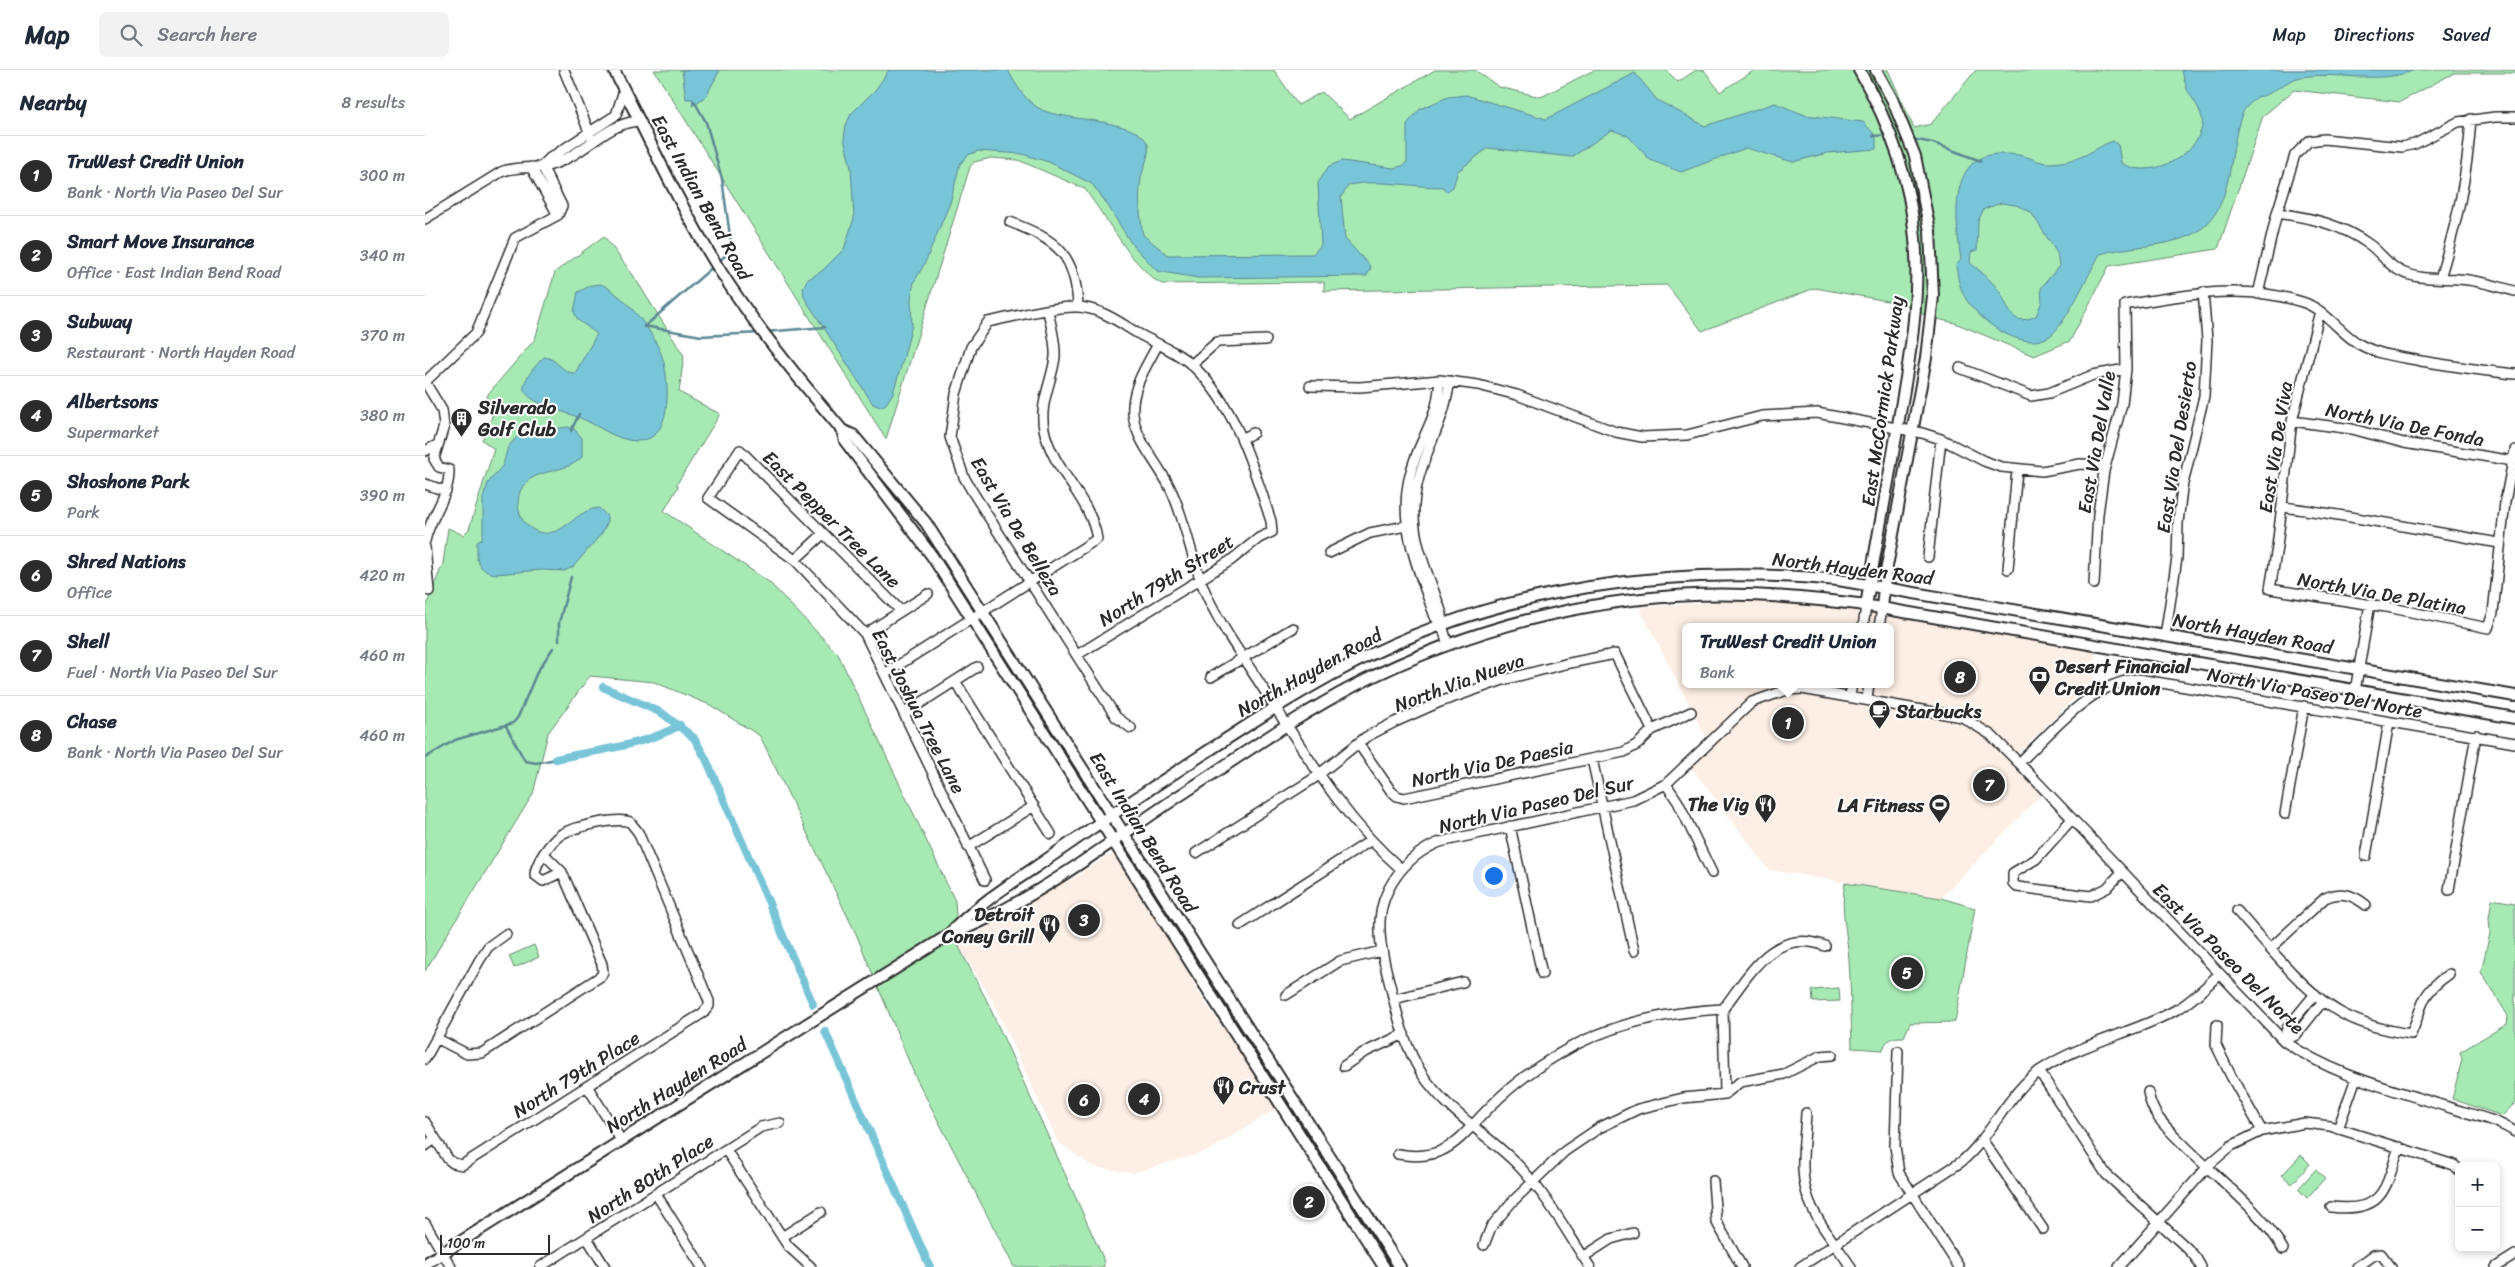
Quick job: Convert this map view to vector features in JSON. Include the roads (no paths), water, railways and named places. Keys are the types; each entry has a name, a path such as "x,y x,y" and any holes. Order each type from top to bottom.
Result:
{"main road":[{"name":"East Indian Bend Road","path":"614,70 666,174 714,260 771,344 841,430 845,442 932,556 1384,1267"},
{"name":"East McCormick Parkway","path":"1859,70 1879,106 1891,133 1907,188 1915,237 1917,296 1910,355 1866,606"},
{"name":"East McCormick Parkway","path":"1876,70 1901,120 1915,156 1930,230 1933,296 1926,358 1884,587 1882,608"},
{"name":"East Indian Bend Road","path":"841,430 853,435 926,523 1399,1267"},
{"name":"North Hayden Road","path":"947,936 972,910 1112,814 1275,707 1371,655 1442,625 1487,610 1550,593 1640,579 1738,574 1797,576 1870,585 2515,696"},
{"name":"North Hayden Road","path":"425,1264 947,936 981,923 1124,833 1287,725 1356,685 1448,644 1542,618 1612,604 1655,598 1747,595 1866,606 2515,718"}],"street":[{"path":"564,70 591,138"},
{"path":"425,219 501,172 511,168 531,168 554,164 591,138 616,115 624,90"},
{"path":"2258,294 2277,213 2295,154 2309,141 2324,139 2401,147 2415,144 2458,122 2471,119 2515,117"},
{"path":"2440,278 2460,209 2468,166 2471,119"},
{"path":"591,138 621,123 639,121"},
{"path":"425,541 430,524 446,491 449,470 439,466 434,459 444,426 442,410 425,382 476,333 515,238 558,215 562,206 542,166"},
{"path":"531,168 558,215"},
{"path":"543,191 553,186"},
{"path":"2277,213 2331,223 2356,234 2400,271 2414,277 2474,280 2515,291"},
{"path":"1010,222 1041,234 1055,244 1072,269 1077,282 1077,307 1102,313 1191,365 1208,382 1243,438 1253,433"},
{"path":"2203,292 2225,291 2258,294 2301,302 2320,311 2341,331 2361,345 2387,355 2477,370 2515,374"},
{"name":"East Via Del Valle","path":"2094,584 2098,514 2105,465 2121,404 2126,369 2125,305 2203,292"},
{"name":"East Via Del Desierto","path":"2165,636 2177,558 2182,488 2203,396 2207,340 2203,292"},
{"name":"East Via De Belleza","path":"1077,307 986,319 971,348 956,394 950,437 965,477 1030,582 1116,717 1131,728"},
{"path":"886,673 1097,539 1095,523 1055,460 1043,428 1043,409 1055,355 1048,311"},
{"name":"East Via De Viva","path":"2270,589 2283,508 2292,420 2320,311"},
{"path":"1191,365 1217,342 1266,340"},
{"path":"1158,344 1137,385 1133,415 1142,441 1167,481 1176,501 1200,579 1215,611 1243,657 1319,774 1347,814 1370,841 1401,869 1387,892 1379,927 1382,951 1394,999 1404,1034 1417,1065 1432,1088 1457,1114 1514,1161 1533,1182 1590,1267"},
{"path":"1960,368 2031,396 2049,393 2093,375 2126,369"},
{"path":"1445,380 1409,476 1405,506 1410,526 1412,552 1435,617 1442,625 1448,644"},
{"path":"1310,386 1360,387 1445,380 1479,385 1517,395 1616,432 1642,437 1687,435 1762,416 1812,412 1898,427 1941,438 1984,461 2017,470 2042,472 2080,464 2105,465"},
{"name":"North Via De Fonda","path":"2292,420 2352,429 2404,443 2513,461"},
{"name":"North 79th Street","path":"1077,655 1230,561 1259,538 1271,532 1271,521 1243,438"},
{"path":"1928,557 1941,438"},
{"path":"425,451 437,445"},
{"name":"East Pepper Tree Lane","path":"709,498 740,450 901,611"},
{"path":"2283,508 2358,517 2499,543 2515,450"},
{"path":"2008,569 2017,470"},
{"path":"425,484 446,491"},
{"name":"East Joshua Tree Lane","path":"709,498 795,560 865,634 886,673 985,880"},
{"path":"1329,553 1370,533 1410,526"},
{"path":"795,560 823,534"},
{"name":"North Via De Platina","path":"2270,589 2370,604 2488,628 2493,613 2499,543"},
{"path":"425,547 429,591"},
{"path":"865,634 928,594"},
{"path":"2355,691 2370,604"},
{"name":"East McCormick Parkway","path":"1864,623 1866,606"},
{"name":"East McCormick Parkway","path":"1880,623 1882,608"},
{"path":"1211,677 1293,628"},
{"name":"North Via Nueva","path":"1196,853 1319,774 1358,743 1395,722 1467,692 1539,670 1615,654 1652,730"},
{"path":"905,713 977,667"},
{"name":"North Via Paseo Del Norte","path":"2019,763 2097,691 2130,680 2146,679 2515,743"},
{"path":"955,681 1051,834"},
{"path":"1850,696 1851,688"},
{"path":"1867,699 1868,688"},
{"name":"North Via Paseo Del Sur","path":"1401,869 1425,849 1440,842 1640,798 1667,784 1752,702 1787,690 1802,689 1850,696 1962,717 1991,735 2019,763"},
{"path":"2285,814 2304,706"},
{"path":"1652,730 1691,712"},
{"path":"2366,856 2389,722"},
{"name":"North Via De Paesia","path":"1358,743 1391,791 1397,796 1404,798 1624,752 1638,744 1652,730"},
{"path":"2449,890 2476,735"},
{"path":"1592,759 1634,951"},
{"name":"East Via Paseo Del Norte","path":"2019,763 2284,1041 2305,1056 2357,1078 2480,1117 2515,1132"},
{"path":"1667,784 1678,802 1711,873"},
{"path":"968,847 1034,806"},
{"path":"2072,819 2036,859 2013,873 2013,883 2017,887 2091,896 2107,888 2123,872"},
{"name":"North 79th Place","path":"435,1139 448,1159 457,1165 466,1163 703,1012 709,1006 709,1001 638,832 630,822 620,820 569,831 560,835 545,855"},
{"path":"1510,826 1542,974"},
{"path":"1240,925 1370,841"},
{"path":"436,1038 467,1054 482,1052 597,980 603,972 602,964 562,872 545,855 535,870 537,878 543,881 562,872"},
{"path":"2271,948 2325,898 2335,894 2346,894 2354,896 2365,905"},
{"path":"2237,911 2315,994 2351,1018 2411,1034 2417,1012 2427,993 2449,974"},
{"path":"425,1059 488,947 506,934"},
{"path":"1725,1094 1723,1009 1761,961 1779,946 1812,941 1825,946"},
{"path":"1286,995 1340,961 1382,951"},
{"path":"1800,1267 1961,1162 1983,1141 2020,1092 2039,1072 2064,1056 2171,1012 2189,1001 2219,974"},
{"path":"1394,999 1463,982"},
{"path":"2284,1041 2287,1028 2315,994"},
{"path":"2284,1041 2296,1035 2323,1001"},
{"path":"1398,1154 1427,1156 1453,1145 1515,1085 1560,1053 1584,1041 1645,1019 1723,1009"},
{"path":"2217,1025 2219,1052 2262,1131"},
{"path":"1344,1066 1363,1053 1404,1034"},
{"path":"1898,1051 1895,1160 1899,1173 1959,1267"},
{"path":"1484,1246 1491,1227 1500,1214 1565,1151 1584,1136 1621,1116 1658,1103 1725,1094 1740,1082 1784,1074 1820,1056 1832,1055"},
{"path":"2039,1072 2106,1174 2192,1253 2201,1267"},
{"path":"2338,1129 2357,1078"},
{"path":"587,1086 621,1140"},
{"path":"2148,1092 2151,1106 2156,1115 2206,1168 2265,1223 2283,1249"},
{"path":"1806,1114 1803,1164 1806,1193 1815,1212 1851,1267"},
{"path":"425,1122 435,1139 425,1146"},
{"name":"North 80th Place","path":"540,1267 761,1127 780,1123"},
{"path":"2119,1267 2206,1168 2231,1146 2262,1131 2305,1123 2338,1129 2455,1166"},
{"path":"1983,1141 2043,1229"},
{"path":"2331,1207 2357,1208 2375,1202 2385,1191 2399,1148"},
{"path":"726,1150 782,1237 798,1256 811,1267"},
{"path":"1713,1181 1716,1221 1742,1267"},
{"path":"656,1194 702,1267"},
{"path":"782,1237 821,1212"},
{"path":"425,1223 451,1267"},
{"path":"1583,1257 1611,1239 1633,1233"},
{"path":"587,1238 605,1267"},
{"path":"2357,1267 2374,1255 2381,1254 2391,1267"},
{"path":"2496,1267 2515,1255"}],"water":[{"path":"682,70 720,70 706,96 692,106 693,99 686,99"},
{"path":"889,70 1008,70 1022,93 1031,103 1042,110 1053,114 1117,125 1142,136 1148,145 1140,193 1143,235 1168,255 1313,254 1321,245 1318,183 1329,166 1342,161 1394,168 1402,166 1407,162 1407,124 1420,109 1448,97 1466,95 1546,119 1635,73 1657,100 1705,126 1775,103 1805,115 1863,122 1876,136 1876,149 1827,153 1793,162 1746,148 1681,172 1650,160 1628,136 1612,130 1572,157 1488,148 1458,171 1453,187 1446,192 1443,187 1383,183 1349,185 1341,197 1345,239 1371,267 1367,276 1198,278 1157,271 1131,243 1092,184 1049,162 1022,154 978,151 968,155 960,164 950,203 925,263 914,282 911,298 912,325 904,356 893,393 886,404 880,407 873,404 804,297 803,288 807,280 822,271 844,249 854,218 851,168 844,138 846,125 851,114 876,89"},
{"path":"2182,70 2415,70 2387,77 2330,75 2301,77 2289,81 2268,94 2257,97 2246,107 2242,114 2223,196 2217,211 2207,224 2182,239 2100,254 2063,321 2051,335 2041,340 2031,341 2009,335 1979,315 1965,298 1959,282 1956,265 1961,260 1957,229 1958,194 1963,178 1970,166 1983,157 2000,154 2020,155 2046,163 2054,163 2075,159 2113,141 2118,145 2121,163 2132,168 2156,168 2169,163 2190,149 2202,127 2202,117 2187,89","holes":["2001,203 2016,205 2031,212 2057,253 2059,266 2041,288 2042,301 2036,316 2026,319 2014,317 2001,293 1987,277 1970,263 1971,252 1977,250 1978,221 1984,209"]},
{"path":"601,284 621,298 640,318 661,352 666,373 666,411 657,432 648,439 636,441 621,438 587,421 535,401 525,392 524,388 527,379 544,357 553,360 567,371 575,373 597,334 578,320 574,312 578,292 592,285"},
{"path":"568,427 575,430 582,438 582,457 574,463 544,473 526,482 521,490 518,502 519,512 523,521 530,528 538,532 549,533 562,528 585,512 599,508 607,516 607,523 602,533 573,567 564,571 541,570 496,574 487,572 481,567 477,559 477,542 481,540 483,533 483,498 488,483 503,465 508,447 516,438 525,433"}],"waterway":[{"path":"694,101 706,122 722,179 732,250 719,261"},
{"path":"1873,136 1887,135"},
{"path":"1912,139 1933,143 1981,161"},
{"path":"644,327 715,265"},
{"path":"644,326 701,336 760,333"},
{"path":"765,332 825,327"},
{"path":"571,431 579,414"},
{"path":"559,641 559,623 571,577"},
{"path":"425,758 455,740 513,723 518,717 537,672 553,648"},
{"path":"603,687 662,713 694,738 706,759 813,1004"},
{"path":"556,759 635,743 680,725"},
{"path":"506,726 525,761 536,763 556,759"},
{"path":"825,1031 930,1267"}],"place":[{"name":"Silverado Golf Club","path":"462,437"},
{"name":"Chase","path":"1960,677"},
{"name":"Desert Financial Credit Union","path":"2039,696"},
{"name":"TruWest Credit Union","path":"1788,723"},
{"name":"Starbucks","path":"1880,730"},
{"name":"Shell","path":"1989,785"},
{"name":"The Vig","path":"1765,823"},
{"name":"LA Fitness","path":"1940,824"},
{"name":"Subway","path":"1084,920"},
{"name":"Detroit Coney Grill","path":"1050,944"},
{"name":"Shoshone Park","path":"1907,973"},
{"name":"Albertsons","path":"1144,1099"},
{"name":"Shred Nations","path":"1084,1100"},
{"name":"Crust","path":"1223,1106"},
{"name":"Smart Move Insurance","path":"1309,1202"}]}
